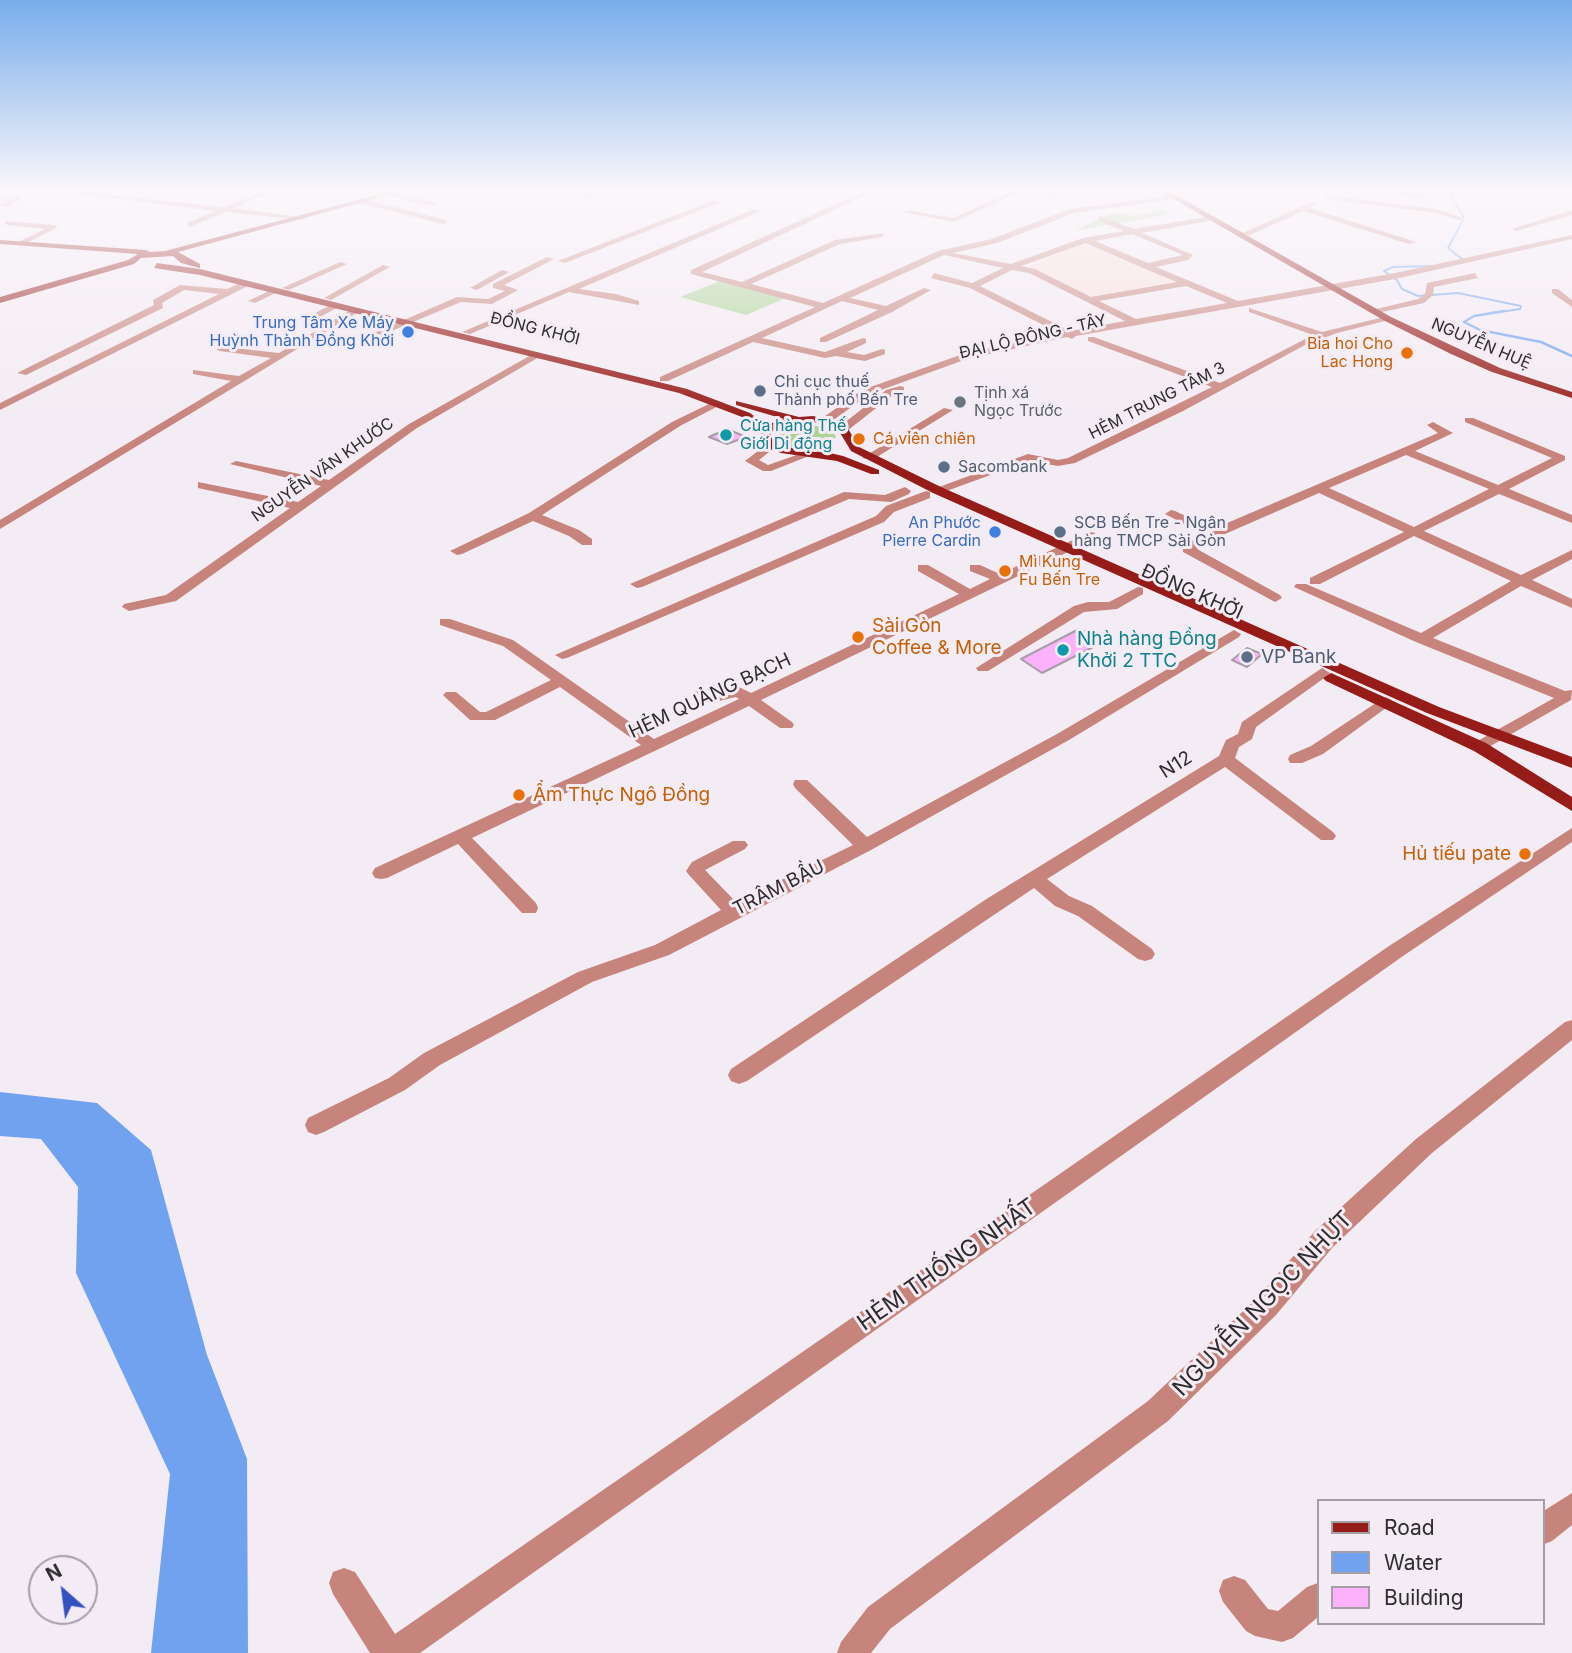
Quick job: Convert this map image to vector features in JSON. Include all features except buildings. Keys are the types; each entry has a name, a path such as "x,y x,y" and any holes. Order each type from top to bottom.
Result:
{"main road":[{"path":"88,277 129,267"},
{"path":"0,300 129,267"},
{"name":"ĐỒNG KHỞI","path":"173,267 281,290"},
{"name":"ĐỒNG KHỞI","path":"203,267 281,290 655,384 719,403 756,422 766,437 781,450 839,458 911,488 932,492"},
{"name":"NGUYỄN HUỆ","path":"1295,267 1388,319 1471,360 1572,396"},
{"name":"ĐỒNG KHỞI","path":"331,302 355,311 467,332 664,379 758,410 825,421 845,434 855,449 868,458 932,492 1327,669 1385,702 1480,747 1572,805"},
{"path":"766,437 777,424 800,419"},
{"path":"808,454 834,449 845,434"},
{"name":"ĐỒNG KHỞI","path":"1059,550 1138,591 1234,634 1572,763"},
{"path":"1549,790 1538,777 1541,766 1554,762 1572,763"}],"street":[{"path":"252,301 336,267"},
{"path":"307,320 386,267"},
{"path":"474,288 516,267"},
{"path":"379,332 460,299 489,302 514,290 496,286 534,267"},
{"path":"467,332 625,267"},
{"path":"704,267 694,272 824,306"},
{"path":"743,285 782,267"},
{"path":"664,379 909,267"},
{"path":"1006,267 1032,271 1131,324"},
{"path":"1151,267 1239,305"},
{"name":"ĐẠI LỘ ĐÔNG - TÂY","path":"845,434 890,392 985,361 1252,310 1434,267"},
{"name":"ĐẠI LỘ ĐÔNG - TÂY","path":"825,421 866,392 977,354 1069,334 1336,290 1451,267"},
{"path":"973,286 1010,268"},
{"path":"1010,268 1131,324"},
{"path":"496,269 508,271"},
{"path":"934,276 973,286 1069,334 1221,387"},
{"path":"1373,311 1427,297 1430,285 1475,276"},
{"path":"1076,300 1090,300 1188,283"},
{"path":"0,407 244,284"},
{"path":"22,373 157,307 160,304 156,302 183,287 227,292"},
{"path":"570,290 613,296 636,303"},
{"path":"823,340 927,290"},
{"path":"1555,290 1572,304"},
{"path":"510,292 540,301"},
{"path":"839,298 889,310"},
{"path":"1252,310 1321,335"},
{"path":"0,525 355,311"},
{"path":"506,315 519,317"},
{"name":"HẺM TRUNG TÂM 3","path":"562,655 880,519 890,509 932,492 1028,457 1058,463 1071,461 1321,335 1388,319"},
{"path":"754,339 811,354 865,358 883,352"},
{"path":"836,354 863,341"},
{"path":"220,348 282,355"},
{"name":"NGUYỄN VĂN KHƯỚC","path":"129,607 171,598 413,426 536,356"},
{"path":"197,372 242,380"},
{"path":"457,551 533,516 676,424 719,403"},
{"path":"868,458 948,410"},
{"path":"1469,420 1561,458 1308,584 1422,639 1569,695"},
{"path":"1275,598 1188,551 1191,546 1213,534 1447,433 1433,425"},
{"path":"766,437 763,452 751,460 767,469 808,454"},
{"path":"1406,452 1572,519"},
{"path":"236,464 331,484"},
{"path":"304,468 343,475"},
{"path":"202,485 300,506"},
{"path":"637,584 848,495 887,499 911,488"},
{"path":"1319,488 1572,604"},
{"path":"1171,514 1213,534"},
{"path":"533,516 574,533 587,542"},
{"name":"HẺM QUẢNG BẠCH","path":"381,873 752,699 1090,536"},
{"path":"1422,639 1520,580 1572,554"},
{"path":"923,568 968,593"},
{"path":"975,568 1000,579"},
{"path":"983,668 1079,609 1088,606 1112,606 1138,591"},
{"path":"444,622 508,643 653,746"},
{"name":"TRÂM BẦU","path":"316,1125 397,1084 432,1059 535,1002 585,977 662,950 733,911 865,846 1063,737 1234,634"},
{"name":"N12","path":"738,1075 1034,878 1226,759 1232,744 1246,736 1248,725 1327,669"},
{"path":"451,695 476,717 489,717 561,681"},
{"path":"700,694 710,698 733,691 752,699 786,725"},
{"path":"1480,747 1569,695"},
{"path":"1296,759 1317,750 1385,702"},
{"path":"1226,759 1326,836"},
{"path":"801,784 865,846"},
{"name":"HẺM THỐNG NHẤT","path":"344,1583 381,1643 399,1649 1396,951 1572,834"},
{"path":"460,836 529,908"},
{"path":"733,911 695,871 698,866 739,845"},
{"path":"1034,878 1062,901 1085,911 1145,954"},
{"name":"NGUYỄN NGỌC NHỰT","path":"852,1653 879,1618 919,1591 1158,1411 1267,1306 1324,1239 1424,1146 1572,1028"},
{"path":"1544,1529 1572,1507"},
{"path":"1234,1591 1256,1620 1266,1625 1282,1627 1316,1600"}],"shaded area":[{"path":"1030,267 1145,267 1179,282 1091,298"}],"green space":[{"path":"720,281 786,298 746,315 680,297"},
{"path":"807,424 831,429 836,437 827,445 810,448 791,447 777,437 782,429"}],"water":[{"path":"0,1092 97,1103 151,1150 207,1355 247,1459 248,1653 151,1653 170,1474 76,1273 78,1187 41,1139 0,1136"}],"waterway":[{"path":"1393,267 1384,271 1397,280 1402,289 1418,296 1458,293 1521,306 1520,309 1493,313"},
{"path":"1504,311 1474,316 1464,322 1480,330 1541,342 1572,356"}],"place":[{"name":"Trung Tâm Xe Máy Huỳnh Thành Đồng Khởi","path":"408,332"},
{"name":"Bia hoi Cho Lac Hong","path":"1407,353"},
{"name":"Chi cục thuế Thành phố Bến Tre","path":"760,391"},
{"name":"Tịnh xá Ngọc Trước","path":"960,402"},
{"name":"Cửa hàng Thế Giới Di động","path":"726,435"},
{"name":"Cá viên chiên","path":"859,439"},
{"name":"Sacombank","path":"944,467"},
{"name":"An Phước Pierre Cardin","path":"995,532"},
{"name":"SCB Bến Tre - Ngân hàng TMCP Sài Gòn","path":"1060,532"},
{"name":"Mì Kung Fu Bến Tre","path":"1005,571"},
{"name":"Sài Gòn Coffee & More","path":"858,637"},
{"name":"Nhà hàng Đồng Khởi 2 TTC","path":"1063,650"},
{"name":"VP Bank","path":"1247,657"},
{"name":"Ẩm Thực Ngô Đồng","path":"519,795"},
{"name":"Hủ tiếu pate","path":"1525,854"}]}
